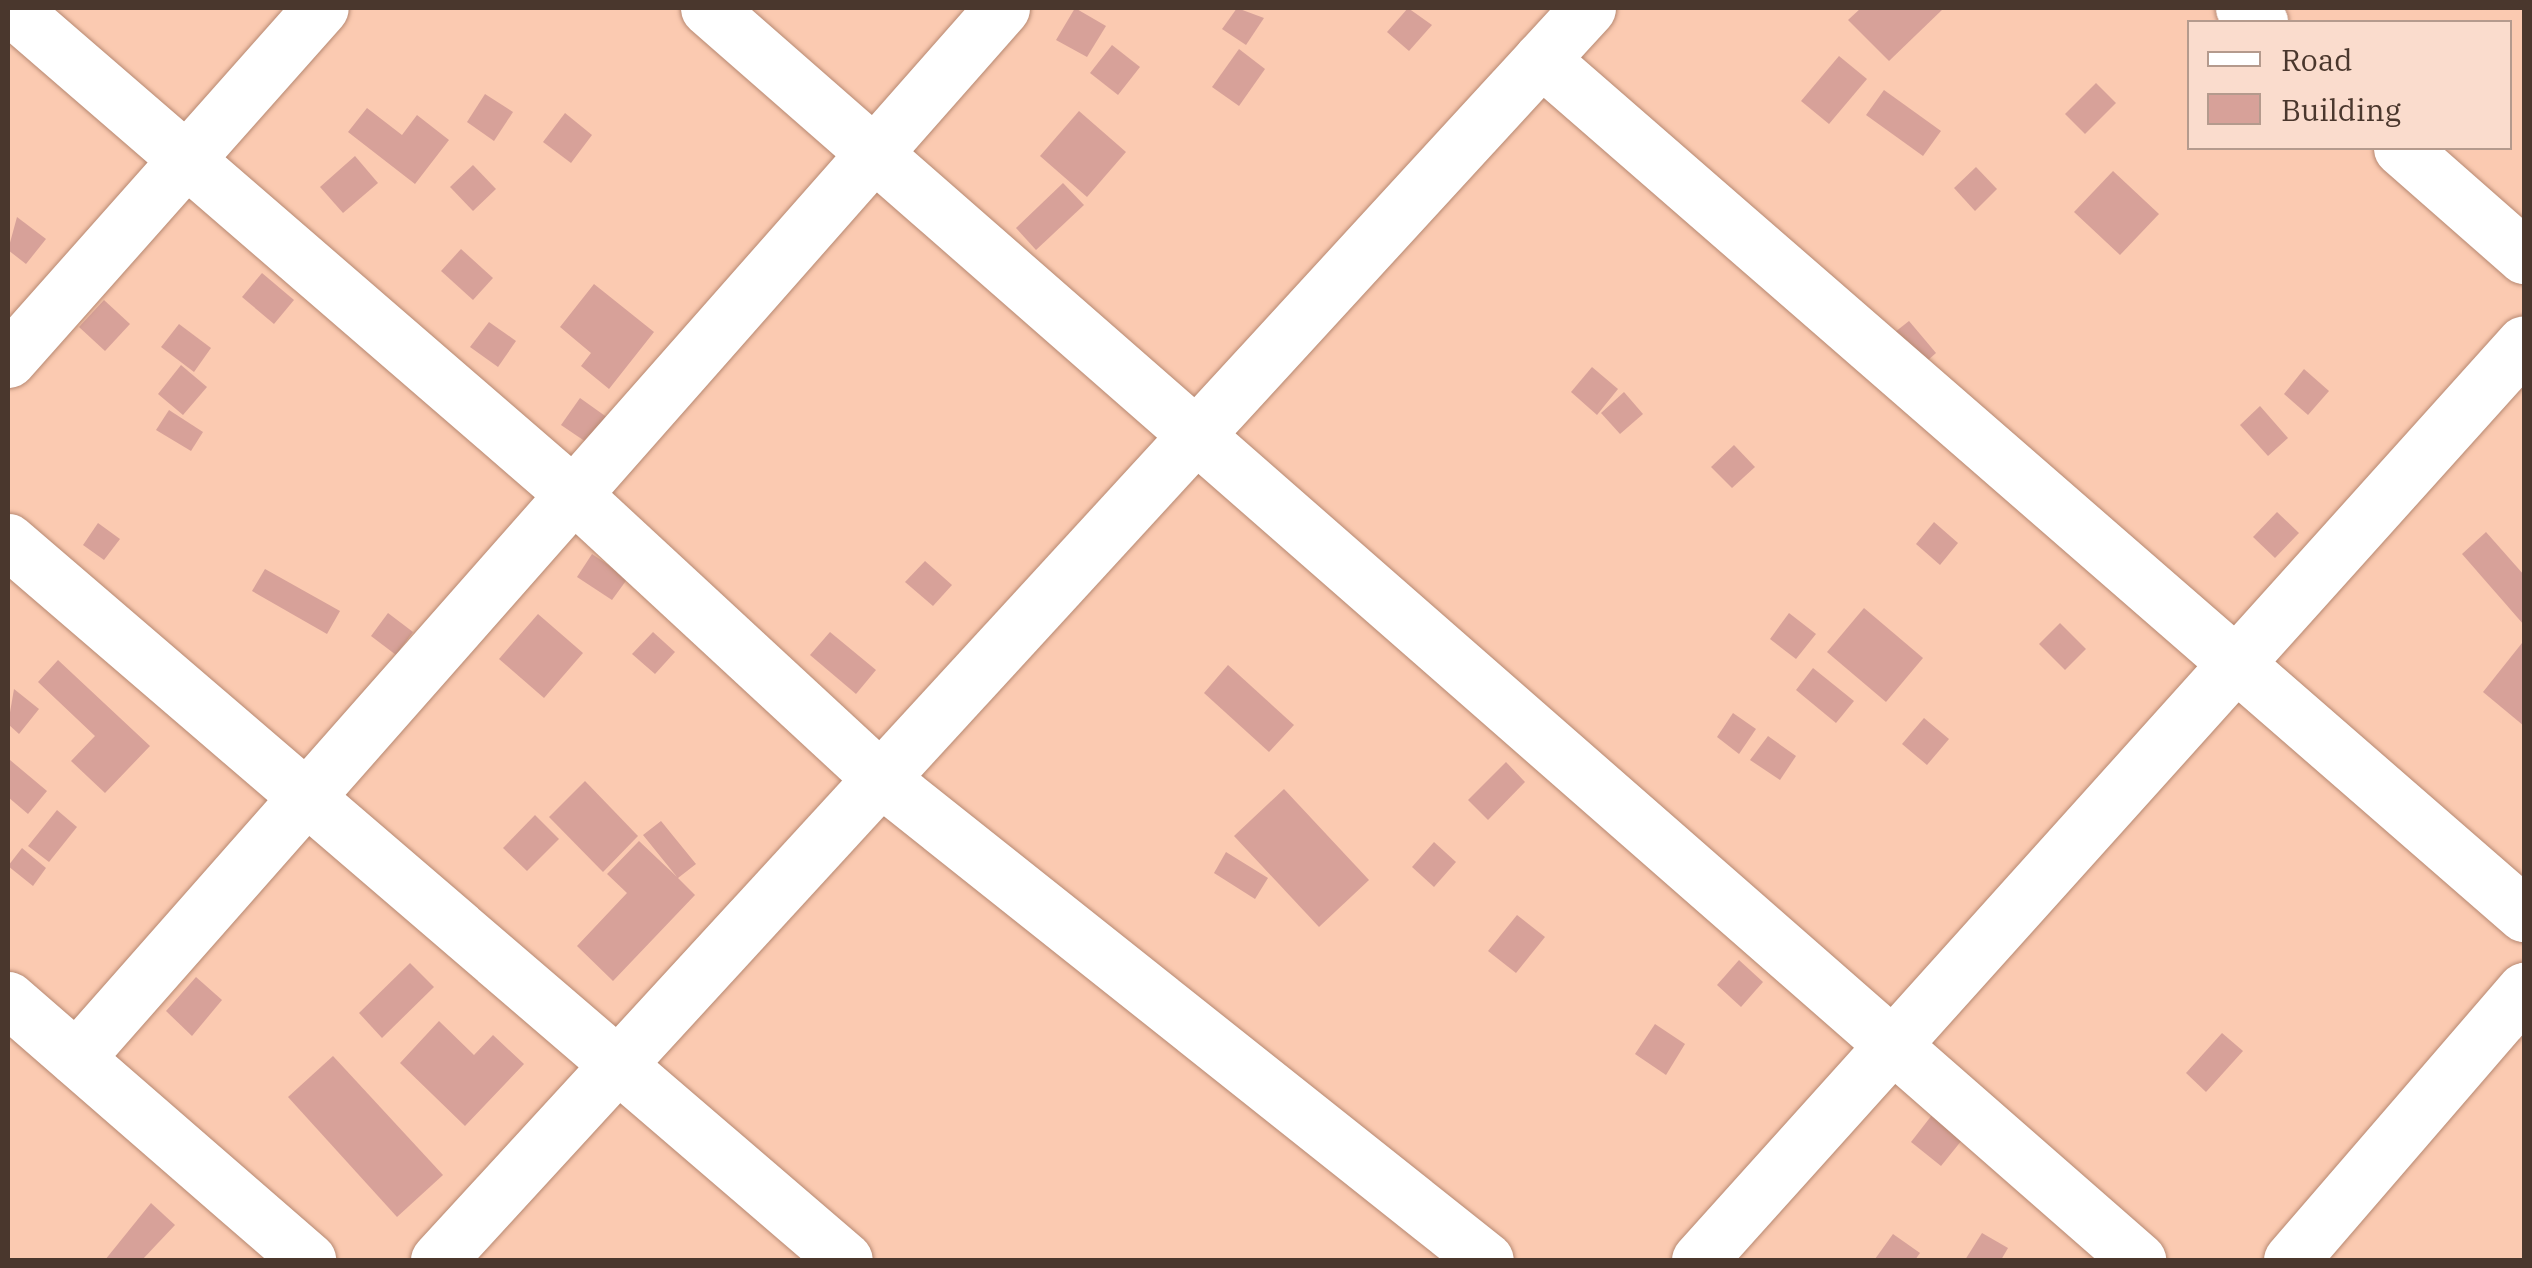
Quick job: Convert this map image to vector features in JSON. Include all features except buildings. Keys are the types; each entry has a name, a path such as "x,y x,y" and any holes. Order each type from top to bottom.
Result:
{"street":[{"path":"11,8 183,162 573,494 880,778 1486,1260"},
{"path":"8,360 321,8"},
{"path":"708,8 2138,1260"},
{"path":"76,1058 1002,8"},
{"path":"438,1260 1588,8"},
{"path":"1541,59 2239,661 2524,914"},
{"path":"2404,150 2524,256"},
{"path":"1700,1260 2524,343"},
{"path":"8,541 844,1260"},
{"path":"2291,1260 2524,990"},
{"path":"8,999 308,1260"}]}
